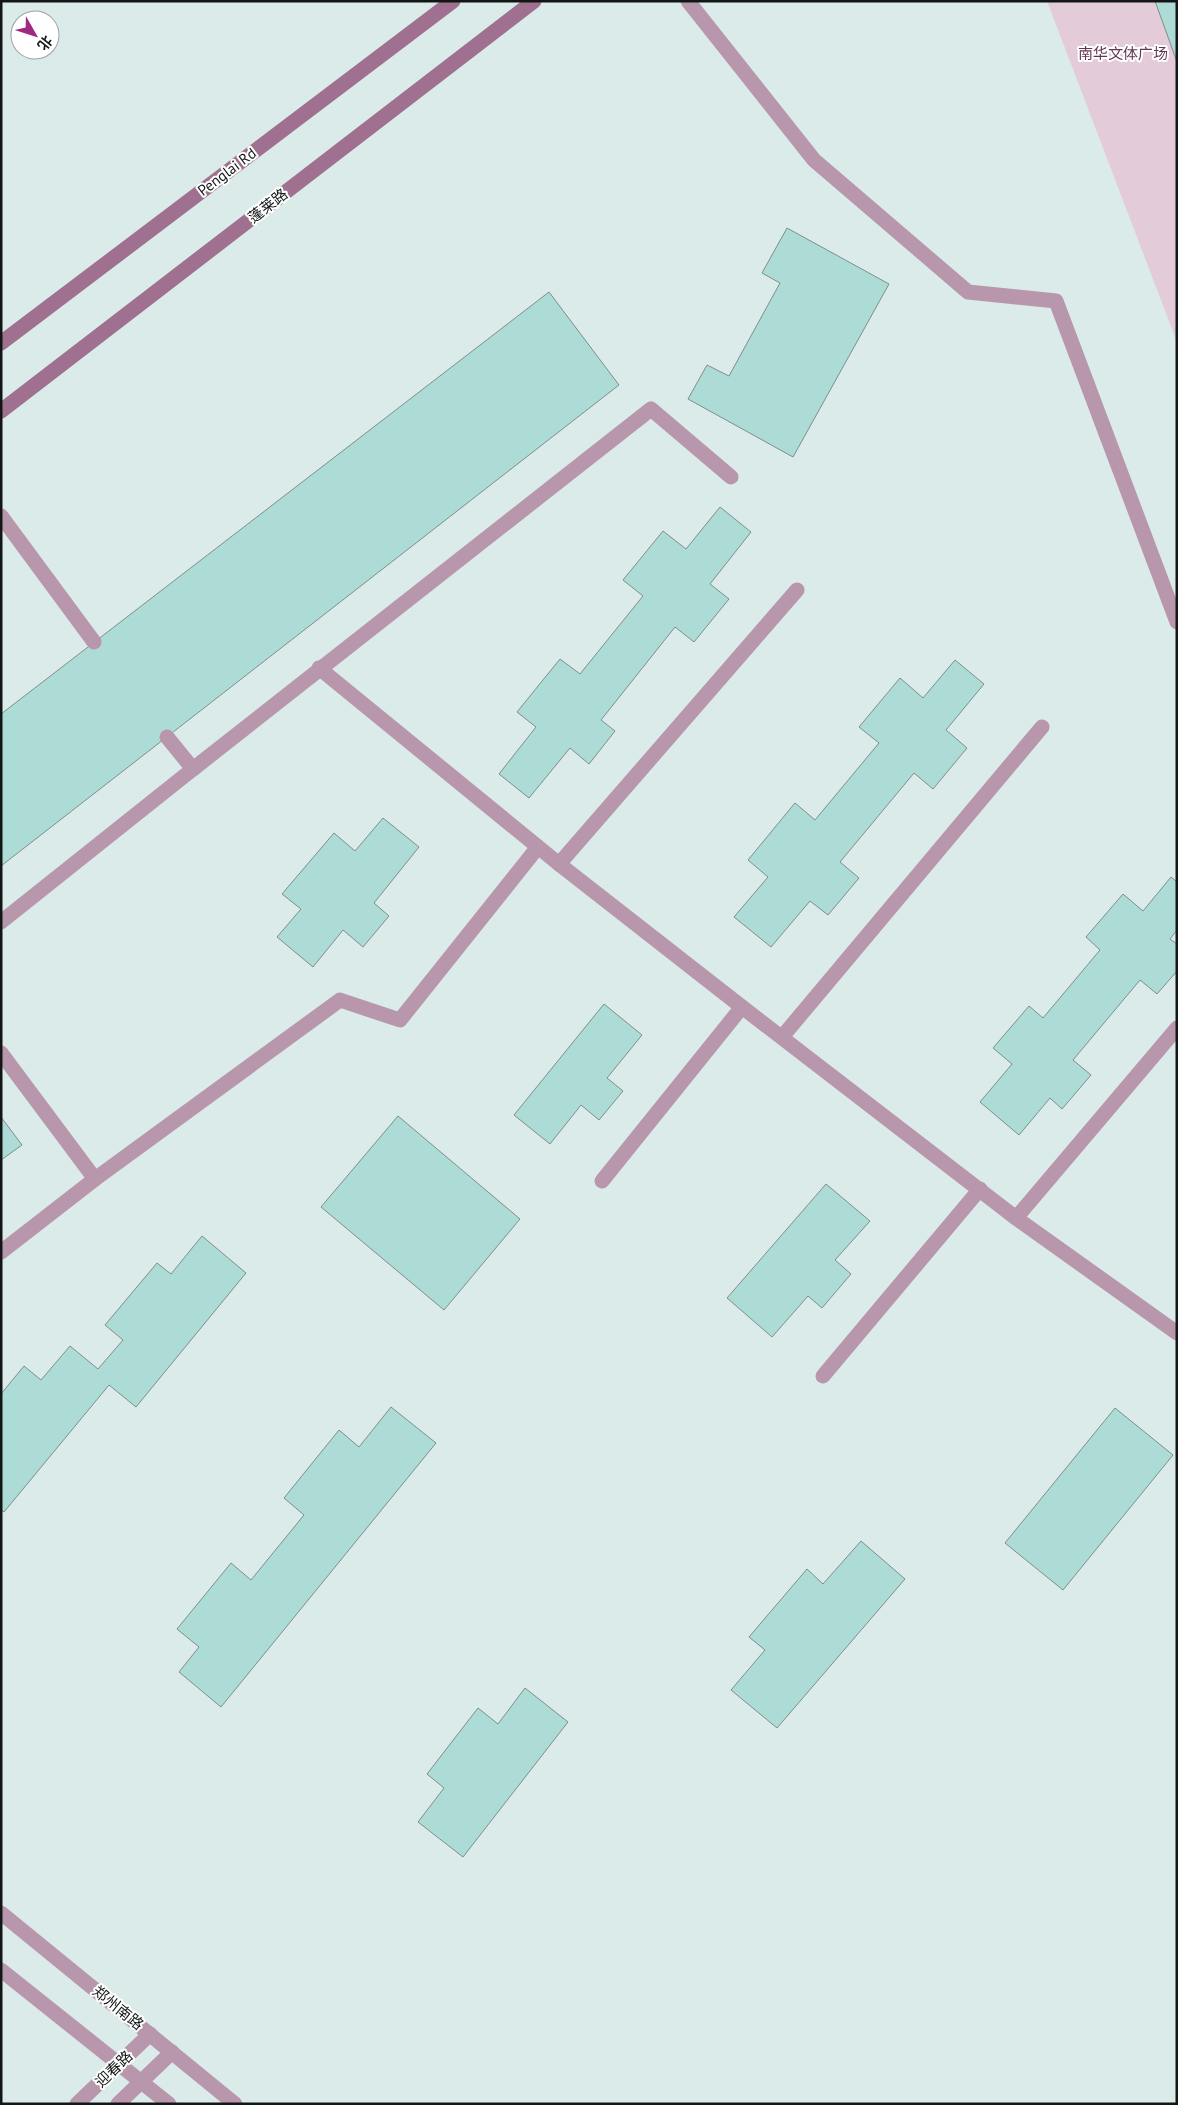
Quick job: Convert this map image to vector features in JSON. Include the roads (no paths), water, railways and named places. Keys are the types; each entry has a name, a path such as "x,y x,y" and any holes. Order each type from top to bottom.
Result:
{"main road":[{"name":"Penglai Rd","path":"1,343 453,1"},
{"name":"蓬莱路","path":"1,411 534,1"}],"street":[{"path":"688,1 814,160 968,292 1056,301 1177,622"},
{"path":"1,922 319,668 651,409 731,477"},
{"path":"1,516 94,642"},
{"path":"559,864 797,590"},
{"path":"319,668 559,864 742,1007 1016,1218 1177,1333"},
{"path":"782,1038 1042,727"},
{"path":"167,737 193,769"},
{"path":"1,1252 95,1179 340,1000 400,1020 538,846"},
{"path":"602,1181 742,1007"},
{"path":"1016,1218 1177,1028"},
{"path":"1,1053 95,1179"},
{"path":"822,1376 980,1189"},
{"name":"郑州南路","path":"1,1913 235,2104"},
{"path":"1,1970 169,2104"},
{"name":"迎春路","path":"77,2104 150,2034"},
{"name":"迎春路","path":"118,2104 172,2052"}],"park label":[{"name":"南华文体广场","path":"1123,54"}]}
